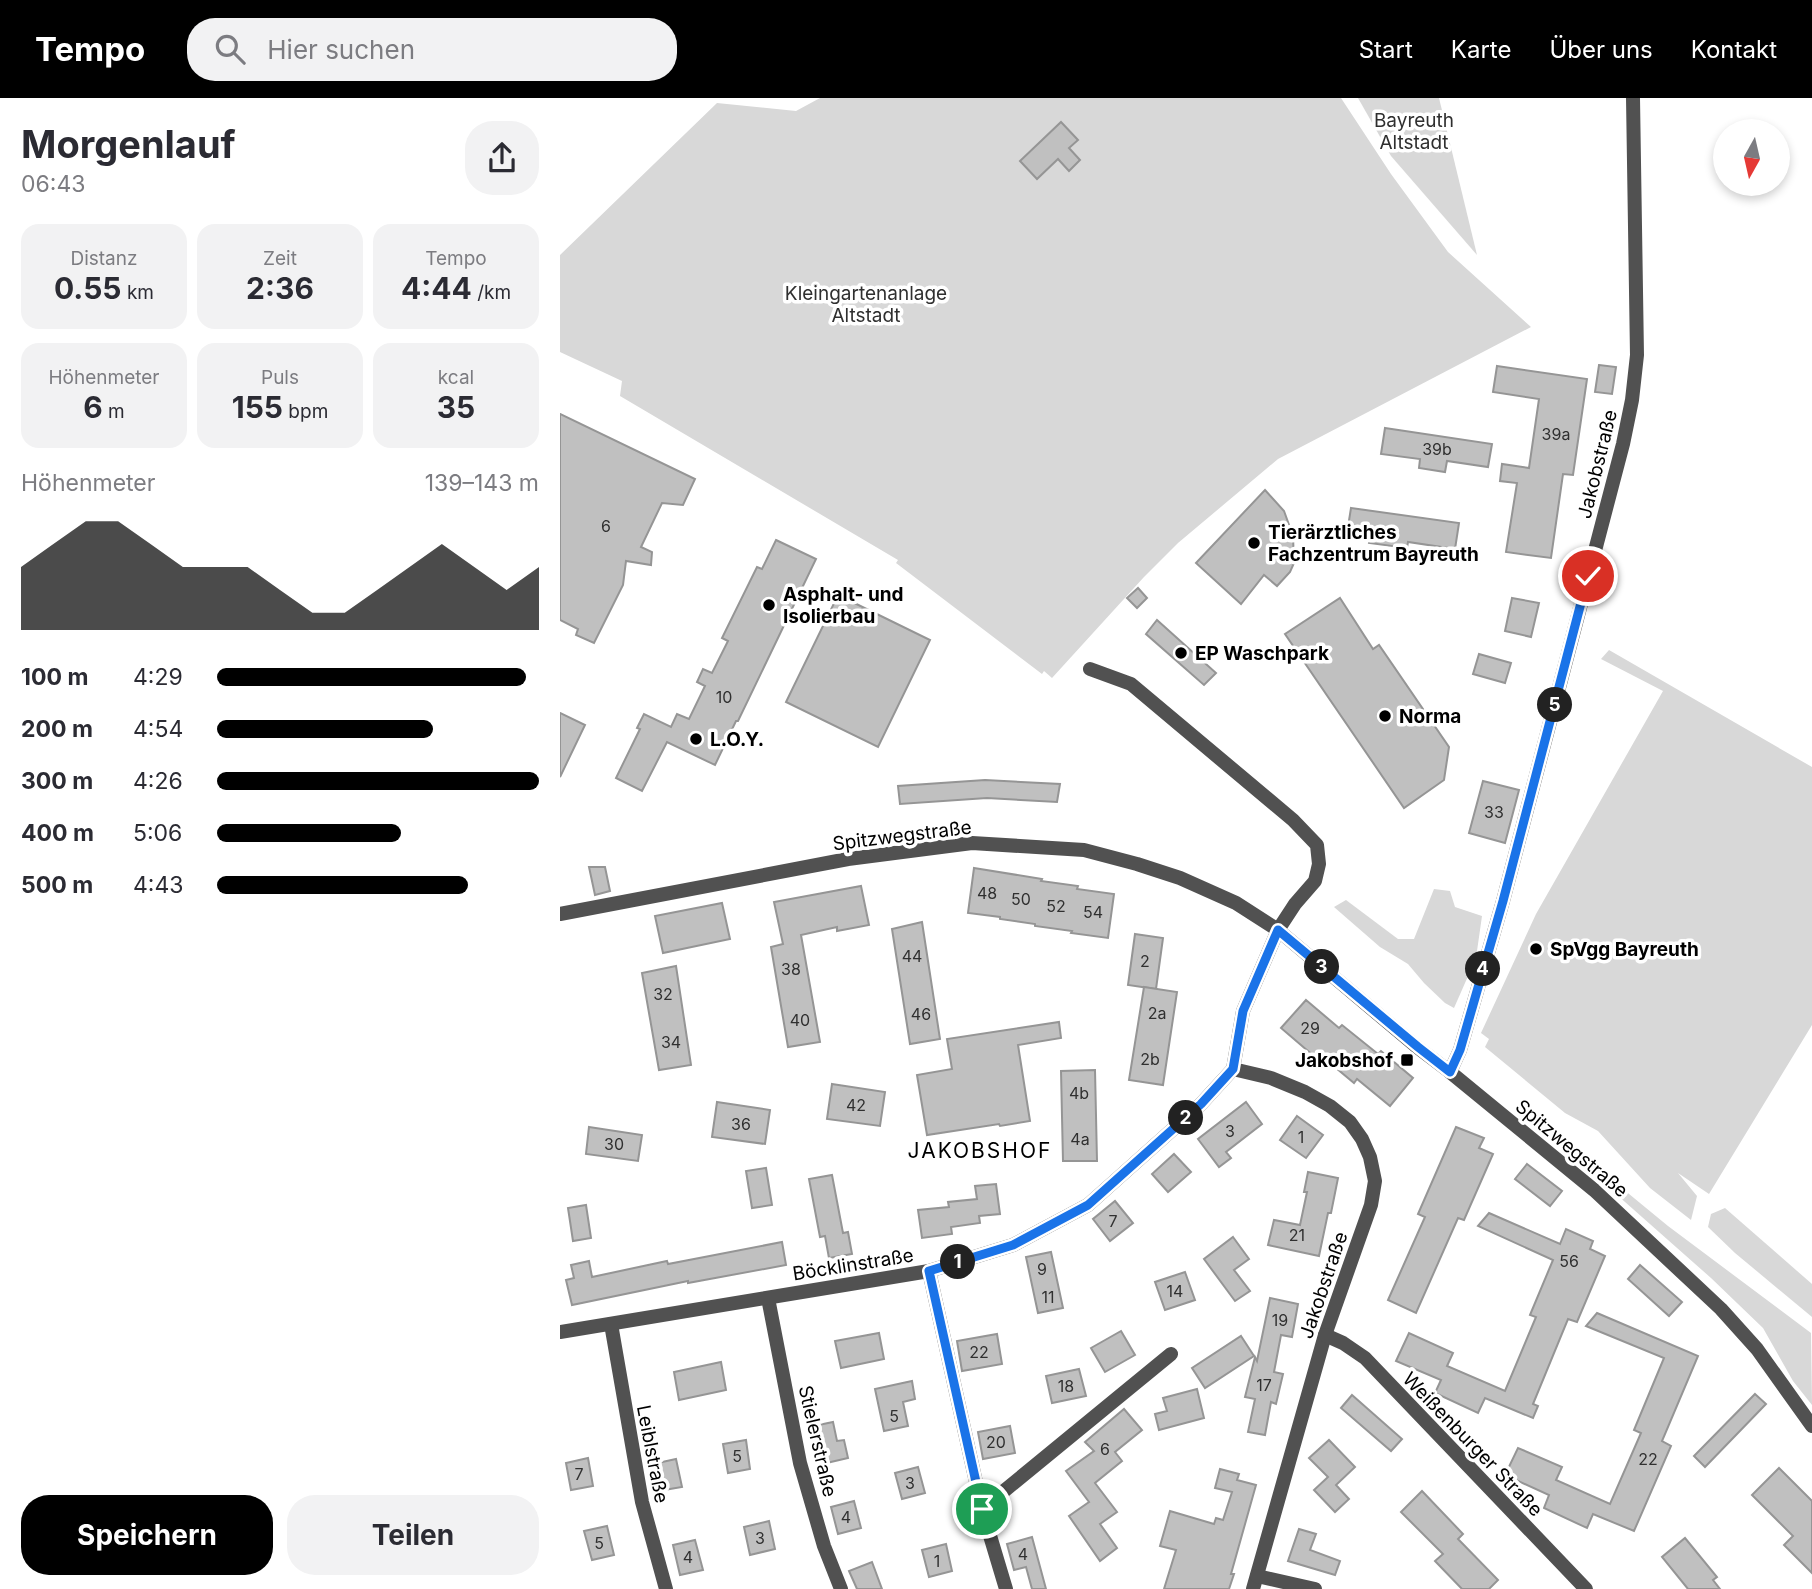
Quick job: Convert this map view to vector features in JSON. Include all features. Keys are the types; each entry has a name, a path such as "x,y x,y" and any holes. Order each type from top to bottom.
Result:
{"street":[{"name":"Jakobstraße","path":"1450,1072 1460,1050 1503,901 1623,444 1632,400 1637,345 1633,98"},
{"path":"1090,669 1131,684 1293,820 1317,845 1319,864 1315,881 1295,904 1278,930 1243,1011 1233,1069"},
{"name":"Spitzwegstraße","path":"560,914 848,859 972,843 1084,850 1180,878 1236,903 1278,930 1594,1190 1721,1309 1757,1349 1812,1426"},
{"name":"Jakobstraße","path":"1233,1069 1271,1078 1306,1092 1330,1106 1350,1122 1362,1139 1370,1157 1375,1181 1371,1205 1325,1335 1255,1583"},
{"name":"Böcklinstraße","path":"560,1332 929,1271 1013,1245 1088,1205 1201,1104 1233,1069"},
{"path":"929,1271 982,1509 1006,1589"},
{"name":"Stielerstraße","path":"768,1298 800,1463 824,1546 841,1589"},
{"name":"Leiblstraße","path":"611,1324 642,1502 666,1589"},
{"name":"Weißenburger Straße","path":"1325,1335 1365,1358 1586,1589"},
{"path":"982,1509 1171,1354"},
{"path":"1255,1583 1315,1589"}],"green space":[{"name":"Kleingartenanlage Altstadt","path":"820,98 1341,98 1391,174 1448,252 1531,327 1278,459 1178,543 1052,678 1044,671 1042,674 896,563 898,560 620,396 622,381 560,352 560,255 717,103 796,111"},
{"name":"Bayreuth Altstadt","path":"1358,98 1439,98 1477,255 1391,156"},
{"path":"1609,650 1812,767 1812,1025 1709,1194 1678,1173 1697,1196 1691,1220 1650,1188 1598,1131 1565,1113 1485,1047 1489,1039 1481,1033 1536,914 1663,691 1601,659"},
{"path":"1434,889 1450,891 1455,907 1482,916 1476,958 1454,1008 1424,983 1408,964 1380,947 1334,907 1346,900 1398,939 1414,939"},
{"path":"1578,1152 1668,1226 1811,1333 1812,1405 1793,1381 1763,1328 1711,1278 1573,1156"},
{"path":"1725,1208 1812,1284 1812,1317 1708,1227 1711,1214"}],"building":[{"path":"1061,122 1078,140 1069,148 1080,160 1069,171 1058,159 1037,179 1020,161"},
{"path":"1599,365 1616,367 1612,394 1595,392"},
{"path":"1497,366 1587,379 1573,475 1563,474 1551,558 1506,552 1517,483 1500,481 1502,464 1529,468 1539,399 1493,392"},
{"path":"560,414 695,479 683,505 662,503 641,547 652,552 651,565 626,561 623,585 594,643 576,635 578,629 560,620"},
{"path":"1385,428 1492,444 1488,467 1447,461 1445,472 1419,468 1420,459 1381,454"},
{"name":"Tierärztliches Fachzentrum Bayreuth","path":"1265,490 1284,511 1293,536 1294,563 1290,572 1277,586 1264,575 1241,604 1196,563"},
{"path":"1351,508 1459,523 1455,549 1408,542 1407,548 1369,543 1370,536 1347,533"},
{"path":"776,540 816,559 715,765 667,742 642,791 616,778 640,729 637,728 644,714 671,727 677,714 689,719 705,686 697,682 703,669 712,673 728,641 722,638 757,567 762,569"},
{"path":"1138,588 1147,598 1137,608 1127,598"},
{"path":"838,595 930,640 878,747 786,702"},
{"name":"Norma","path":"1340,598 1373,649 1379,645 1449,747 1444,780 1404,808 1285,634"},
{"path":"1512,598 1539,603 1531,637 1505,631"},
{"name":"EP Waschpark","path":"1157,620 1216,673 1204,685 1146,634"},
{"path":"1479,654 1511,663 1505,683 1473,674"},
{"path":"560,713 585,725 560,777"},
{"path":"985,780 1060,784 1057,802 987,798 900,804 898,786"},
{"path":"1483,781 1519,790 1505,843 1469,833"},
{"path":"589,867 605,867 610,891 595,895"},
{"path":"974,868 1114,894 1108,938 968,913"},
{"path":"861,886 869,925 837,931 837,927 801,935 820,1042 788,1047 771,947 783,944 774,902"},
{"path":"722,903 730,939 663,953 655,916"},
{"path":"922,922 940,1039 910,1044 892,929"},
{"path":"1135,934 1163,938 1156,989 1128,985"},
{"path":"676,966 691,1065 659,1070 642,973"},
{"path":"1144,987 1177,992 1163,1085 1129,1080"},
{"path":"1306,1000 1339,1028 1342,1025 1378,1054 1381,1051 1413,1078 1390,1106 1357,1079 1354,1083 1318,1053 1315,1057 1281,1028"},
{"path":"1059,1022 1061,1038 1018,1045 1030,1121 927,1135 917,1075 952,1069 947,1039"},
{"path":"1095,1070 1097,1161 1063,1161 1061,1071"},
{"path":"832,1084 885,1092 880,1126 827,1119"},
{"path":"717,1102 770,1110 765,1144 712,1137"},
{"path":"1246,1102 1262,1124 1226,1152 1231,1158 1219,1167 1198,1139"},
{"path":"1297,1116 1323,1135 1306,1158 1280,1140"},
{"path":"589,1127 642,1135 638,1161 586,1154"},
{"path":"1456,1127 1484,1138 1479,1148 1493,1154 1464,1220 1458,1218 1416,1313 1388,1300 1425,1217 1418,1214"},
{"path":"1174,1154 1191,1172 1168,1192 1152,1174"},
{"path":"1527,1164 1562,1191 1550,1206 1515,1179"},
{"path":"766,1168 772,1205 752,1208 746,1171"},
{"path":"1308,1172 1338,1178 1319,1256 1268,1245 1274,1220 1300,1225"},
{"path":"832,1175 843,1233 848,1232 852,1254 829,1258 825,1236 820,1237 809,1179"},
{"path":"996,1184 1000,1214 979,1216 980,1223 951,1227 952,1234 922,1238 918,1210 949,1207 948,1202 977,1199 975,1186"},
{"path":"1115,1201 1133,1223 1110,1241 1093,1219"},
{"path":"586,1205 591,1238 573,1241 568,1208"},
{"path":"1489,1213 1560,1244 1566,1229 1593,1241 1590,1249 1605,1256 1577,1322 1568,1319 1533,1404 1538,1406 1533,1418 1485,1398 1478,1413 1435,1393 1441,1380 1396,1361 1409,1333 1453,1353 1447,1366 1505,1391 1536,1317 1530,1315 1553,1260 1478,1226"},
{"path":"1233,1237 1249,1259 1234,1270 1250,1291 1235,1301 1204,1259"},
{"path":"782,1242 786,1265 688,1281 572,1305 566,1280 574,1278 571,1265 589,1261 592,1277 667,1261 668,1264"},
{"path":"1051,1252 1063,1308 1038,1313 1026,1257"},
{"path":"1640,1265 1682,1302 1669,1316 1628,1279"},
{"path":"1185,1272 1195,1300 1165,1310 1155,1282"},
{"path":"1270,1298 1298,1304 1292,1337 1281,1335 1274,1372 1283,1374 1276,1404 1271,1402 1265,1435 1248,1432 1255,1399 1245,1397 1255,1357 1257,1361"},
{"path":"1597,1313 1698,1356 1662,1441 1671,1446 1634,1531 1593,1514 1587,1528 1544,1508 1549,1495 1505,1475 1518,1448 1562,1467 1556,1480 1610,1504 1641,1433 1634,1430 1664,1358 1586,1326"},
{"path":"1121,1331 1135,1355 1105,1372 1091,1348"},
{"path":"879,1333 884,1359 841,1368 835,1341"},
{"path":"997,1334 1002,1364 962,1371 957,1341"},
{"path":"1241,1336 1254,1356 1205,1388 1192,1368"},
{"path":"721,1362 726,1390 679,1400 674,1372"},
{"path":"1079,1369 1086,1396 1052,1403 1046,1376"},
{"path":"912,1381 915,1399 903,1402 908,1426 884,1431 875,1389"},
{"path":"1197,1389 1204,1418 1159,1430 1155,1414 1167,1411 1163,1398"},
{"path":"1755,1394 1766,1404 1705,1467 1694,1456"},
{"path":"1352,1395 1402,1439 1391,1451 1341,1408"},
{"path":"1124,1409 1142,1430 1115,1452 1122,1461 1095,1483 1117,1512 1100,1524 1117,1548 1100,1561 1069,1516 1089,1502 1066,1471 1094,1451 1085,1442"},
{"path":"833,1422 837,1441 844,1440 848,1458 818,1465 809,1427"},
{"path":"1010,1426 1015,1453 983,1459 978,1432"},
{"path":"746,1440 750,1469 728,1473 723,1444"},
{"path":"1329,1440 1355,1467 1336,1485 1349,1499 1335,1512 1314,1490 1328,1477 1309,1458"},
{"path":"588,1458 593,1486 571,1490 566,1463"},
{"path":"676,1459 682,1487 658,1491 653,1464"},
{"path":"918,1467 925,1493 902,1499 895,1473"},
{"path":"1779,1468 1812,1501 1812,1573 1784,1545 1793,1536 1752,1495"},
{"path":"1220,1469 1239,1474 1237,1480 1256,1485 1229,1589 1164,1589 1176,1550 1160,1546 1170,1511 1214,1524 1216,1518 1223,1520 1232,1492 1215,1488"},
{"path":"1422,1491 1463,1534 1458,1539 1498,1580 1489,1589 1462,1589 1435,1561 1443,1554 1401,1512"},
{"path":"854,1501 861,1528 838,1534 831,1507"},
{"path":"769,1521 775,1549 750,1555 744,1527"},
{"path":"607,1526 614,1555 592,1560 584,1531"},
{"path":"1299,1529 1316,1534 1310,1550 1340,1561 1335,1575 1288,1561"},
{"path":"1032,1537 1046,1589 1032,1589 1026,1567 1014,1570 1007,1544"},
{"path":"1685,1538 1717,1577 1713,1580 1720,1589 1688,1589 1662,1557"},
{"path":"695,1540 703,1570 680,1575 673,1545"},
{"path":"946,1544 952,1571 929,1577 922,1550"},
{"path":"872,1562 882,1589 857,1589 849,1571"}],"place":[{"name":"Tierärztliches Fachzentrum Bayreuth","path":"1254,543"},
{"name":"Asphalt- und Isolierbau","path":"769,605"},
{"name":"EP Waschpark","path":"1181,653"},
{"name":"Norma","path":"1385,716"},
{"name":"L.O.Y.","path":"696,739"},
{"name":"SpVgg Bayreuth","path":"1536,949"},
{"name":"Jakobshof","path":"1407,1060"}],"district":[{"name":"JAKOBSHOF","path":"980,1151"}],"route":[{"path":"982,1509 929,1271 1013,1245 1088,1205 1201,1104 1233,1069 1243,1011 1278,930 1450,1072 1460,1050 1500,909 1588,576"}]}
